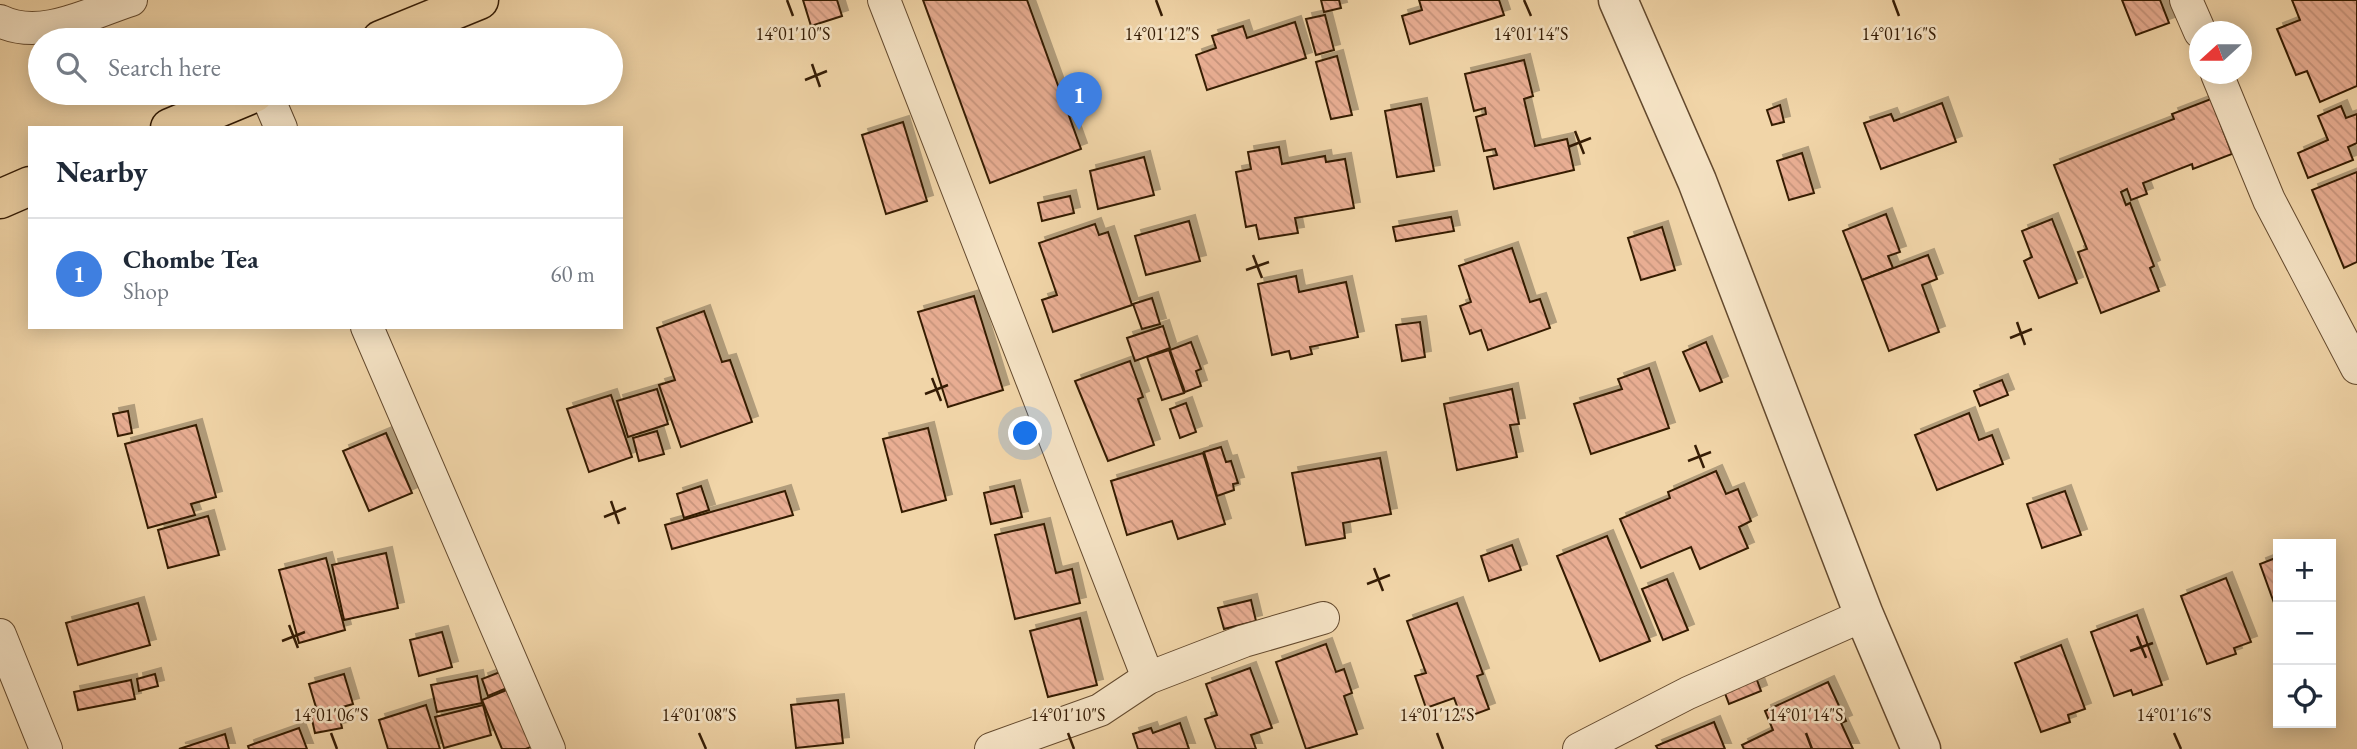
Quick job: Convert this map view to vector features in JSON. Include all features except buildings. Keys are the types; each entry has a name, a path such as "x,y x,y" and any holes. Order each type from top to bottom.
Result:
{"highway":[{"path":"411,28 480,0"},
{"path":"175,126 225,105"},
{"path":"0,199 28,187"}],"street":[{"path":"47,28 131,0"},
{"path":"884,0 1148,678"},
{"path":"1618,0 1696,181 1864,615 1921,749"},
{"path":"2186,0 2195,21"},
{"path":"0,21 17,29 28,29"},
{"path":"2221,84 2269,200 2357,368"},
{"path":"271,105 280,126"},
{"path":"368,329 549,749"},
{"path":"1578,749 1688,693 1864,615"},
{"path":"991,749 1100,710 1148,678 1244,641 1323,618"},
{"path":"0,635 46,749"}],"place":[{"name":"Chombe Tea","path":"1079,130"}]}
